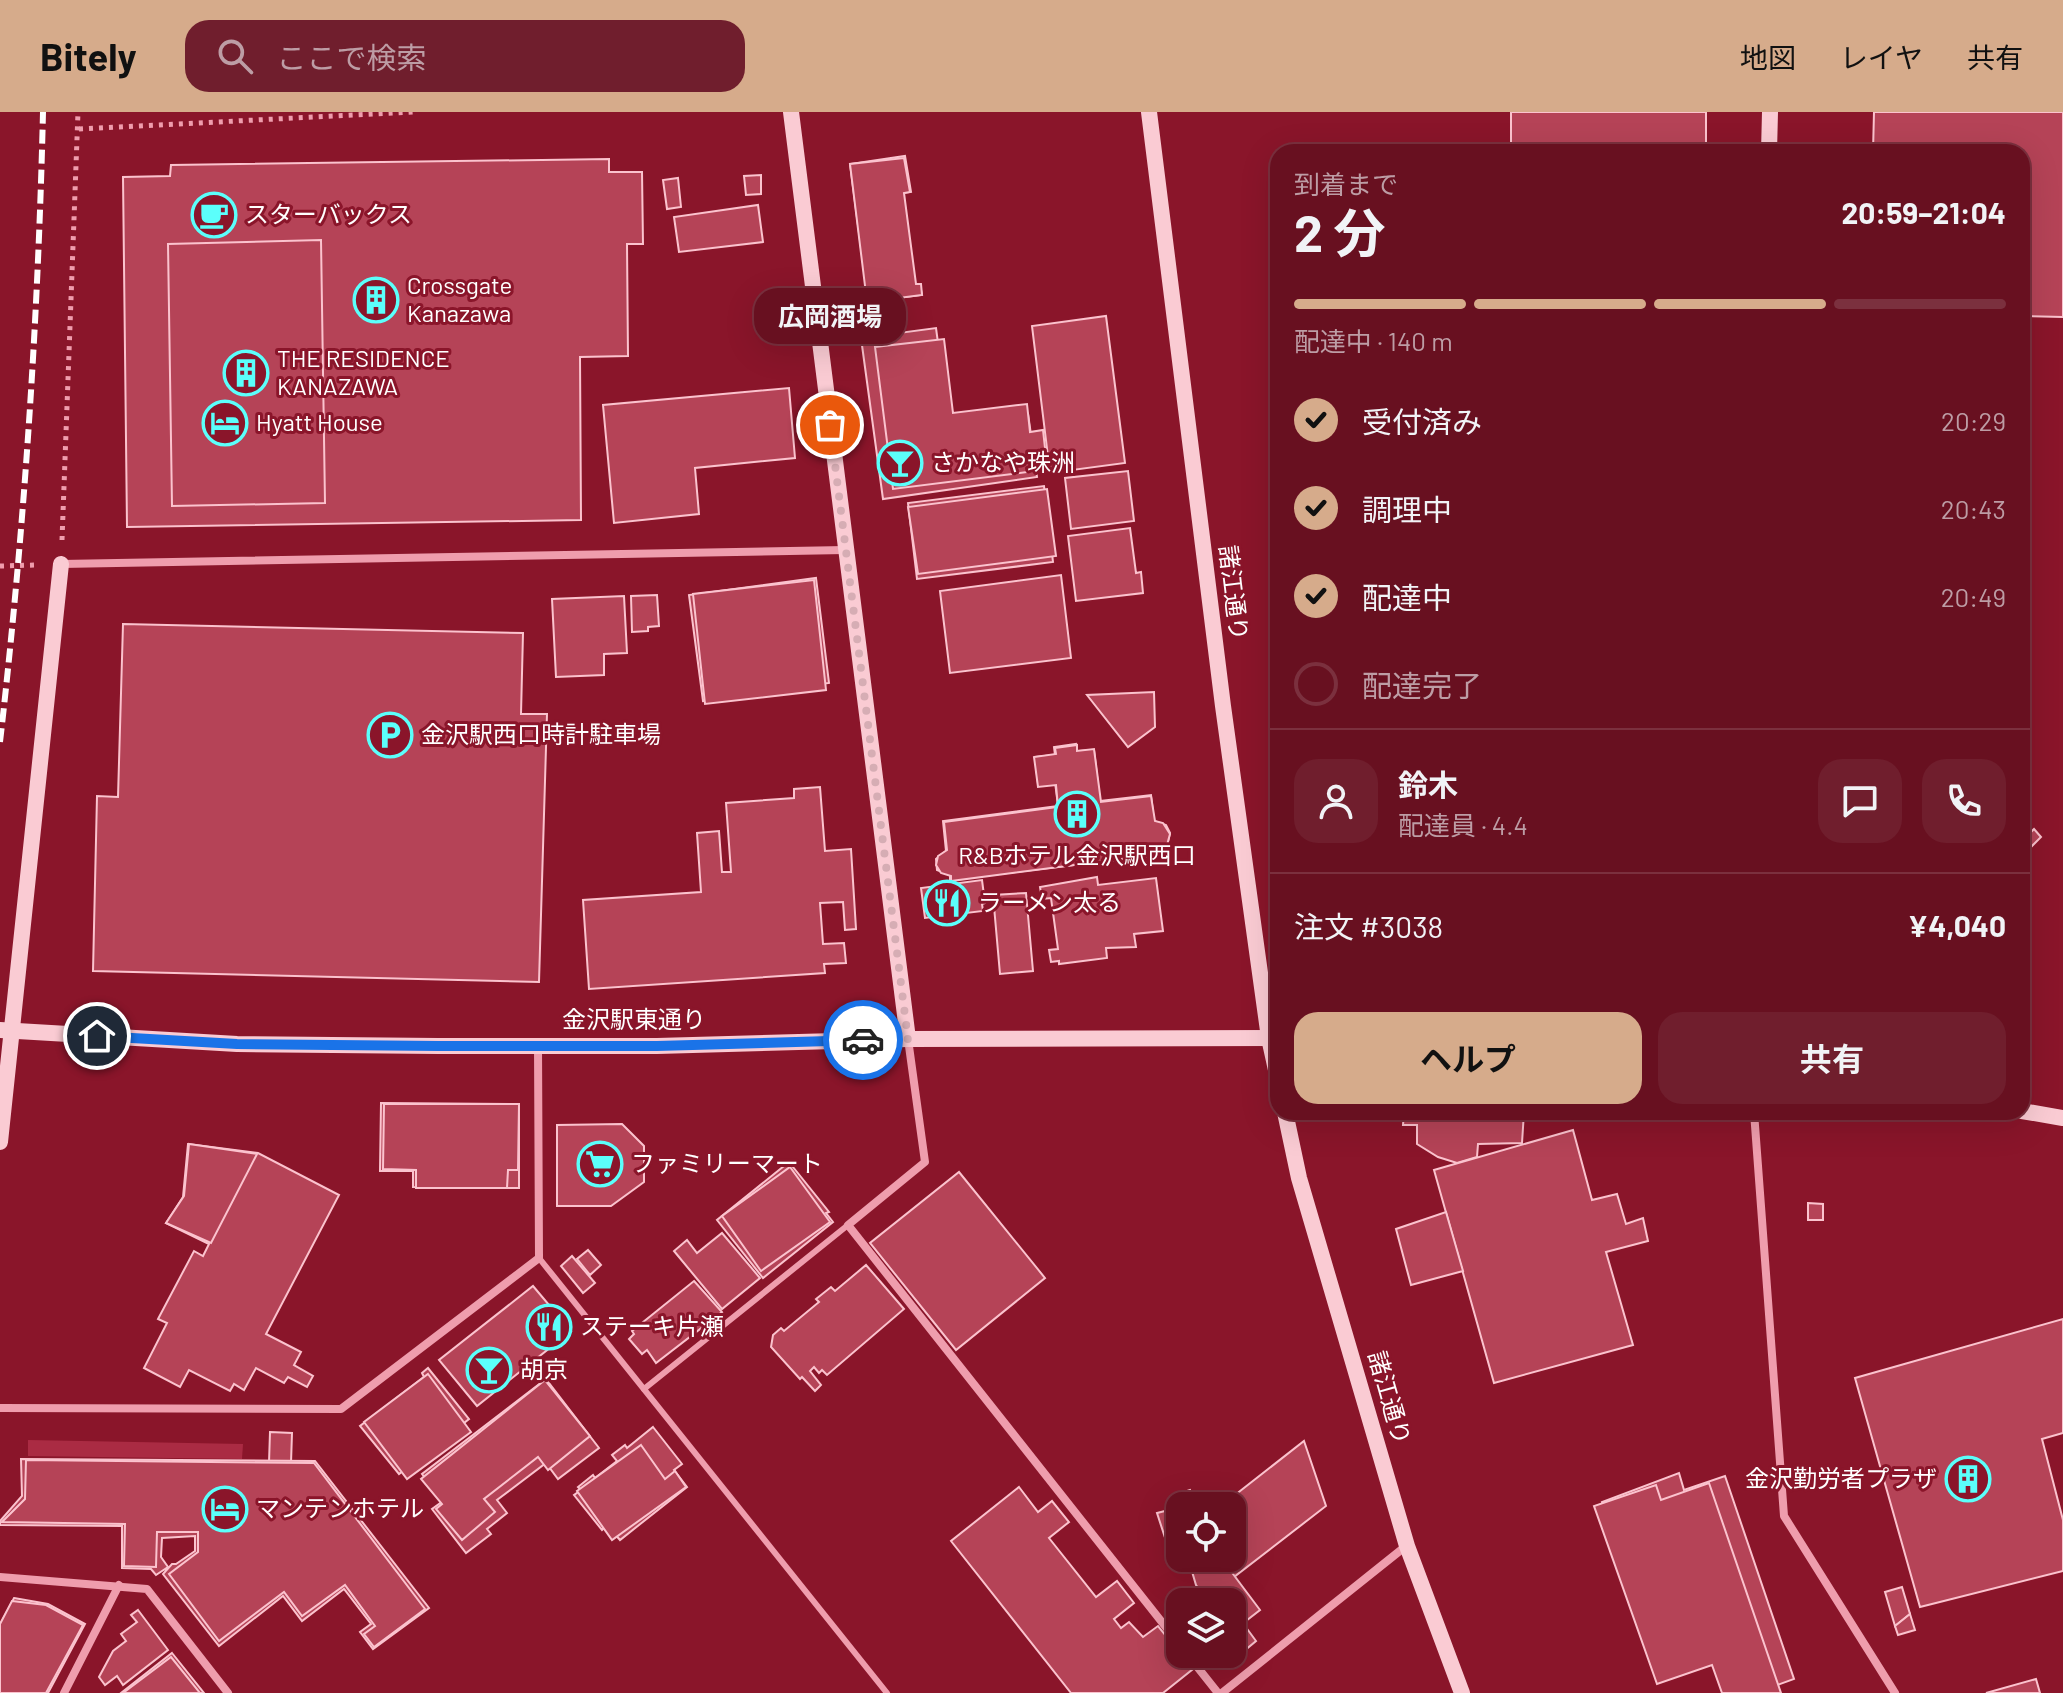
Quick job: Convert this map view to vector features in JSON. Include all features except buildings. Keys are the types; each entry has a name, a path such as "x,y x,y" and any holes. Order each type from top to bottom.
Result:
{"street":[{"path":"791,112 925,1162 848,1225 1166,1627"},
{"name":"諸江通り","path":"1149,112 1223,706 1270,1012"},
{"path":"1769,144 1770,112"},
{"path":"0,1142 6,1030 61,564 845,550"},
{"name":"金沢駅東通り","path":"6,1030 237,1044 657,1046 908,1039 1270,1038"},
{"path":"0,1408 341,1409 539,1258 538,1045"},
{"path":"2030,1112 2063,1118"},
{"name":"諸江通り","path":"1287,1120 1299,1178 1407,1546 1462,1693"},
{"path":"1755,1120 1784,1516 1895,1693"},
{"path":"1199,1668 1220,1693 1407,1546"},
{"path":"0,1577 147,1589 228,1693"},
{"path":"64,1693 119,1585"}],"lane":[{"path":"644,1389 848,1225"},
{"path":"539,1258 887,1693"}],"path":[{"path":"0,566 61,564 78,112"},
{"path":"79,129 413,112"}],"shaded area":[{"path":"28,1440 243,1444 242,1459 28,1456"}],"railway":[{"path":"0,742 29,428 43,112"}],"way so far":[{"path":"830,425 908,1039 863,1040"}],"place":[{"name":"スターバックス","path":"214,215"},
{"name":"Crossgate Kanazawa","path":"376,300"},
{"name":"THE RESIDENCE KANAZAWA","path":"246,373"},
{"name":"Hyatt House","path":"225,423"},
{"name":"広岡酒場","path":"830,425"},
{"name":"さかなや珠洲","path":"900,463"},
{"name":"金沢駅西口時計駐車場","path":"390,735"},
{"name":"R&Bホテル金沢駅西口","path":"1077,814"},
{"name":"ラーメン太る","path":"947,903"},
{"name":"ファミリーマート","path":"600,1164"},
{"name":"ステーキ片瀬","path":"549,1327"},
{"name":"胡京","path":"489,1370"},
{"name":"金沢勤労者プラザ","path":"1968,1479"},
{"name":"マンテンホテル","path":"225,1509"}],"route":[{"path":"97,1036 237,1044 438,1046 657,1046 863,1040"}]}
